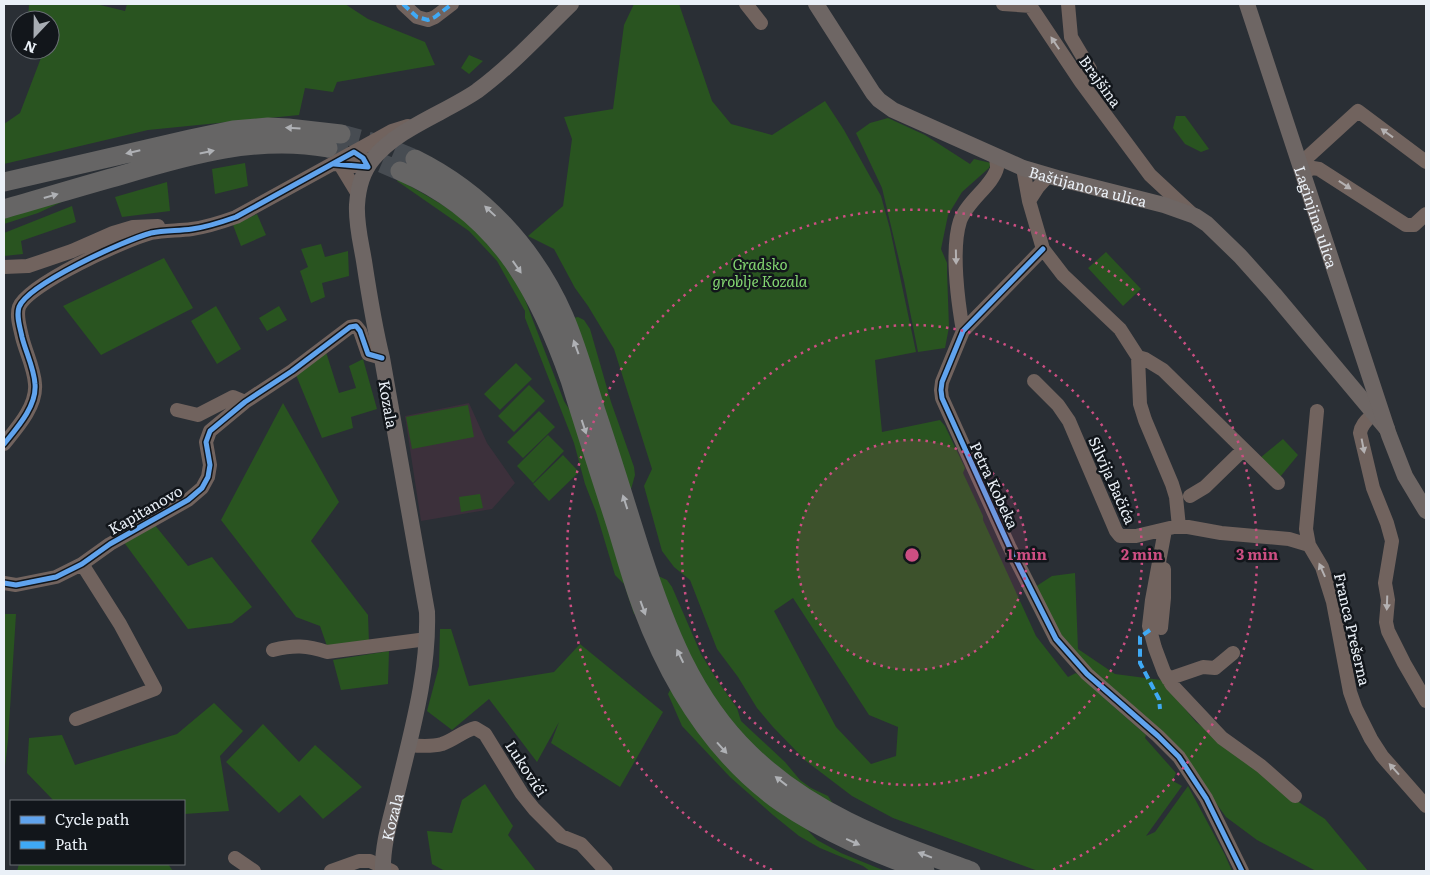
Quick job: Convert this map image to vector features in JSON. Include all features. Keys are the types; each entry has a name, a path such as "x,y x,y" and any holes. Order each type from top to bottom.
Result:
{"highway":[{"path":"4,182 233,130 268,127 341,134"},
{"path":"4,209 167,162 230,147 294,144 335,159"},
{"path":"415,158 449,178 492,212 534,262 556,299 580,359 662,615 688,672 719,720 763,767 815,805 873,834 971,871"},
{"path":"400,171 437,190 487,230 514,263 538,300 568,374 641,605 665,662 697,717 730,757 762,788 782,803 842,838 925,871"}],"main road":[{"name":"Kozala","path":"386,870 386,840 409,745 422,678 427,640 427,612 382,358 374,328 357,224 358,194 368,167 382,150 423,121 476,91 507,66 571,4"},
{"name":"Baštijanova ulica","path":"816,4 864,80 879,100 893,110 1021,167 1048,176 1172,207 1195,216 1207,224 1240,256 1274,294 1352,387 1376,409"},
{"name":"Laginjina ulica","path":"1247,4 1372,382 1376,409 1387,429 1405,476 1426,511"},
{"path":"1352,387 1360,392 1366,392 1372,382"}],"street":[{"path":"404,4 417,17 428,20 452,4"},
{"path":"746,4 761,23"},
{"path":"1003,4 1030,5"},
{"path":"1068,4 1070,36 1090,69 1082,82"},
{"name":"Brajšina","path":"1030,5 1082,82 1150,175 1195,216"},
{"path":"1301,168 1358,111 1426,162"},
{"path":"4,444 27,412 35,393 32,368 18,320 20,306 31,293 66,271 126,241 168,230 192,229 236,217 319,171 335,159 354,152 392,131 423,121"},
{"path":"354,152 363,158 368,167"},
{"path":"963,331 956,252 958,229 965,210 986,185 996,169 996,156"},
{"path":"335,159 368,167"},
{"path":"335,159 358,194"},
{"path":"986,185 1021,167 1043,249 1063,275 1120,329 1138,357 1140,404 1172,484 1176,497 1180,527"},
{"path":"1301,168 1319,169 1406,225 1414,225 1426,214"},
{"path":"1137,198 1145,196 1152,189 1154,183 1150,175"},
{"path":"1029,201 1038,186 1048,176"},
{"path":"4,267 28,266 133,227 162,226 168,230"},
{"name":"Petra Kobeka","path":"1043,249 963,331 942,382 941,394 1032,594 1056,638 1087,674 1170,747 1187,767 1210,806 1242,871"},
{"name":"Kapitanovo","path":"4,583 16,585 56,577 82,564 110,544 188,500 202,488 208,477 210,465 206,442 210,431 245,402 292,372 350,327 356,326 360,331 368,354 382,358"},
{"path":"1138,357 1163,370 1278,483"},
{"name":"Silvija Bačića","path":"1034,381 1058,405 1069,421 1116,531 1120,536 1136,536 1180,527 1289,540 1309,545"},
{"path":"178,410 198,415 232,397 245,402"},
{"path":"1376,409 1363,424 1360,433 1373,488 1392,541 1385,583 1388,600 1386,622 1388,631 1404,663 1426,701"},
{"name":"Franca Prešerna","path":"1317,411 1306,529 1309,545 1322,568 1333,602 1350,692 1356,709 1371,740 1382,756 1426,806"},
{"path":"1190,496 1205,487 1243,450"},
{"path":"1164,530 1149,626 1155,648 1168,679 1222,738 1261,766 1295,796"},
{"path":"1161,557 1164,562 1161,628"},
{"path":"76,719 155,689 120,624 82,564"},
{"path":"273,650 299,645 312,646 326,652 427,640"},
{"path":"1168,679 1203,667 1215,668 1233,654"},
{"name":"Lukovići","path":"409,745 426,746 441,744 467,730 475,728 485,734 522,794 534,809 561,836 581,844 606,871"},
{"path":"236,858 254,871"},
{"path":"331,871 359,861 370,861 386,870"}],"shaded area":[{"path":"469,403 487,443 515,483 492,509 421,521 405,416"}],"green space":[{"path":"29,4 96,4 125,11 127,4 345,4 368,19 425,42 435,65 337,82 333,92 305,88 299,115 148,130 4,164 4,124 20,113 40,60 60,60 60,10 29,10"},
{"name":"Gradsko groblje Kozala","path":"634,4 679,4 712,101 731,124 772,135 825,101 844,130 881,196 890,229 916,352 875,360 882,432 940,420 945,426 965,468 963,473 983,516 983,520 1036,636 1068,677 1076,673 1146,735 1145,738 1176,773 1173,781 1182,786 1146,836 1155,832 1188,786 1232,871 1038,871 893,818 852,796 806,761 757,708 738,677 717,649 690,580 674,567 662,551 644,486 652,469 614,349 575,288 554,249 528,236 563,206 572,139 564,117 613,109 624,25","holes":["793,598 869,715 898,727 896,756 871,764 836,727 774,611"]},
{"path":"469,55 483,61 469,74 461,68"},
{"path":"1176,116 1185,116 1209,149 1201,152 1185,144 1173,128"},
{"path":"888,118 925,135 970,164 974,159 991,163 989,168 962,192 948,215 941,249 947,263 949,327 945,348 918,352 904,281 882,188 856,133 870,123"},
{"path":"245,163 248,186 215,194 212,169"},
{"path":"398,179 441,204 470,224 517,279 564,401 576,420 636,614 634,614 624,584 615,575 596,512 585,484 574,443 525,318 525,311 497,261 469,231 397,181"},
{"path":"167,182 170,211 122,217 115,197"},
{"path":"66,200 38,213 4,224 4,216"},
{"path":"72,206 76,222 21,241 23,254 4,256 4,233"},
{"path":"257,214 266,235 241,246 233,225"},
{"path":"321,244 325,257 348,251 349,276 322,283 325,297 311,303 300,271 308,267 301,249"},
{"path":"1106,252 1141,289 1123,306 1088,268"},
{"path":"164,258 193,308 101,355 63,306"},
{"path":"216,306 241,349 217,364 191,321"},
{"path":"279,306 287,320 267,331 259,318"},
{"path":"578,317 584,320 590,329 611,402 634,467 635,475 630,493 573,318"},
{"path":"326,352 339,393 356,388 349,366 363,359 377,409 351,417 353,428 322,438 296,375"},
{"path":"516,363 532,379 500,410 484,394"},
{"path":"529,385 545,401 514,432 498,416"},
{"path":"283,403 339,502 311,541 368,615 369,643 328,649 320,626 296,617 221,520"},
{"path":"468,405 474,437 412,449 406,417"},
{"path":"539,411 555,427 523,458 507,442"},
{"path":"548,435 564,451 533,483 517,466"},
{"path":"1283,439 1298,455 1280,477 1260,458"},
{"path":"563,455 579,472 549,501 533,484"},
{"path":"480,494 483,508 461,512 459,497"},
{"path":"154,524 188,566 212,557 252,607 232,623 188,629 123,541"},
{"path":"1075,573 1078,649 1115,674 1161,680 1196,722 1245,759 1274,786 1325,819 1368,871 1316,871 1257,840 1226,817 1174,745 1058,639 1032,589 1052,576"},
{"path":"656,575 667,580 672,587 701,654 737,708 741,721 785,762 800,780 828,796 835,807 806,791 741,735 694,670"},
{"path":"4,614 16,614 4,775"},
{"path":"440,629 451,629 469,686 554,672 580,644 663,712 620,787 551,743 559,722 537,762 489,699 452,730 427,711 439,666"},
{"path":"389,651 388,684 341,690 333,660"},
{"path":"671,688 817,840 841,853 885,871 870,871 863,866 820,848 799,836 773,815 730,777 682,726 668,694"},
{"path":"214,703 243,731 220,756 229,811 185,814 185,800 53,800 27,773 29,738 62,735 75,765 177,734"},
{"path":"263,724 299,762 315,745 362,787 323,819 300,795 279,813 226,762"},
{"path":"485,784 513,826 508,835 536,871 445,871 432,864 427,831 452,833 462,800"},
{"path":"19,865 169,865 173,871 17,871"}],"tunnel":[{"path":"341,134 379,144 415,159"},
{"path":"328,148 372,159 400,171"}],"marked path":[{"path":"403,4 417,17 428,20 452,4"},
{"path":"1150,630 1140,637 1140,663 1159,699 1160,709"}],"cycle path":[{"path":"4,444 25,416 35,392 33,372 18,318 19,307 26,298 58,275 100,253 138,237 156,232 203,227 236,217 354,152 363,158 368,167 334,164"},
{"path":"1043,249 963,331 942,382 942,398 1009,546 1056,639 1087,674 1158,736 1179,757 1206,798 1242,871"},
{"path":"4,583 16,585 56,577 82,564 110,544 188,500 202,488 208,477 210,465 206,442 210,431 245,402 292,371 350,327 356,326 360,331 368,354 382,358"}]}
